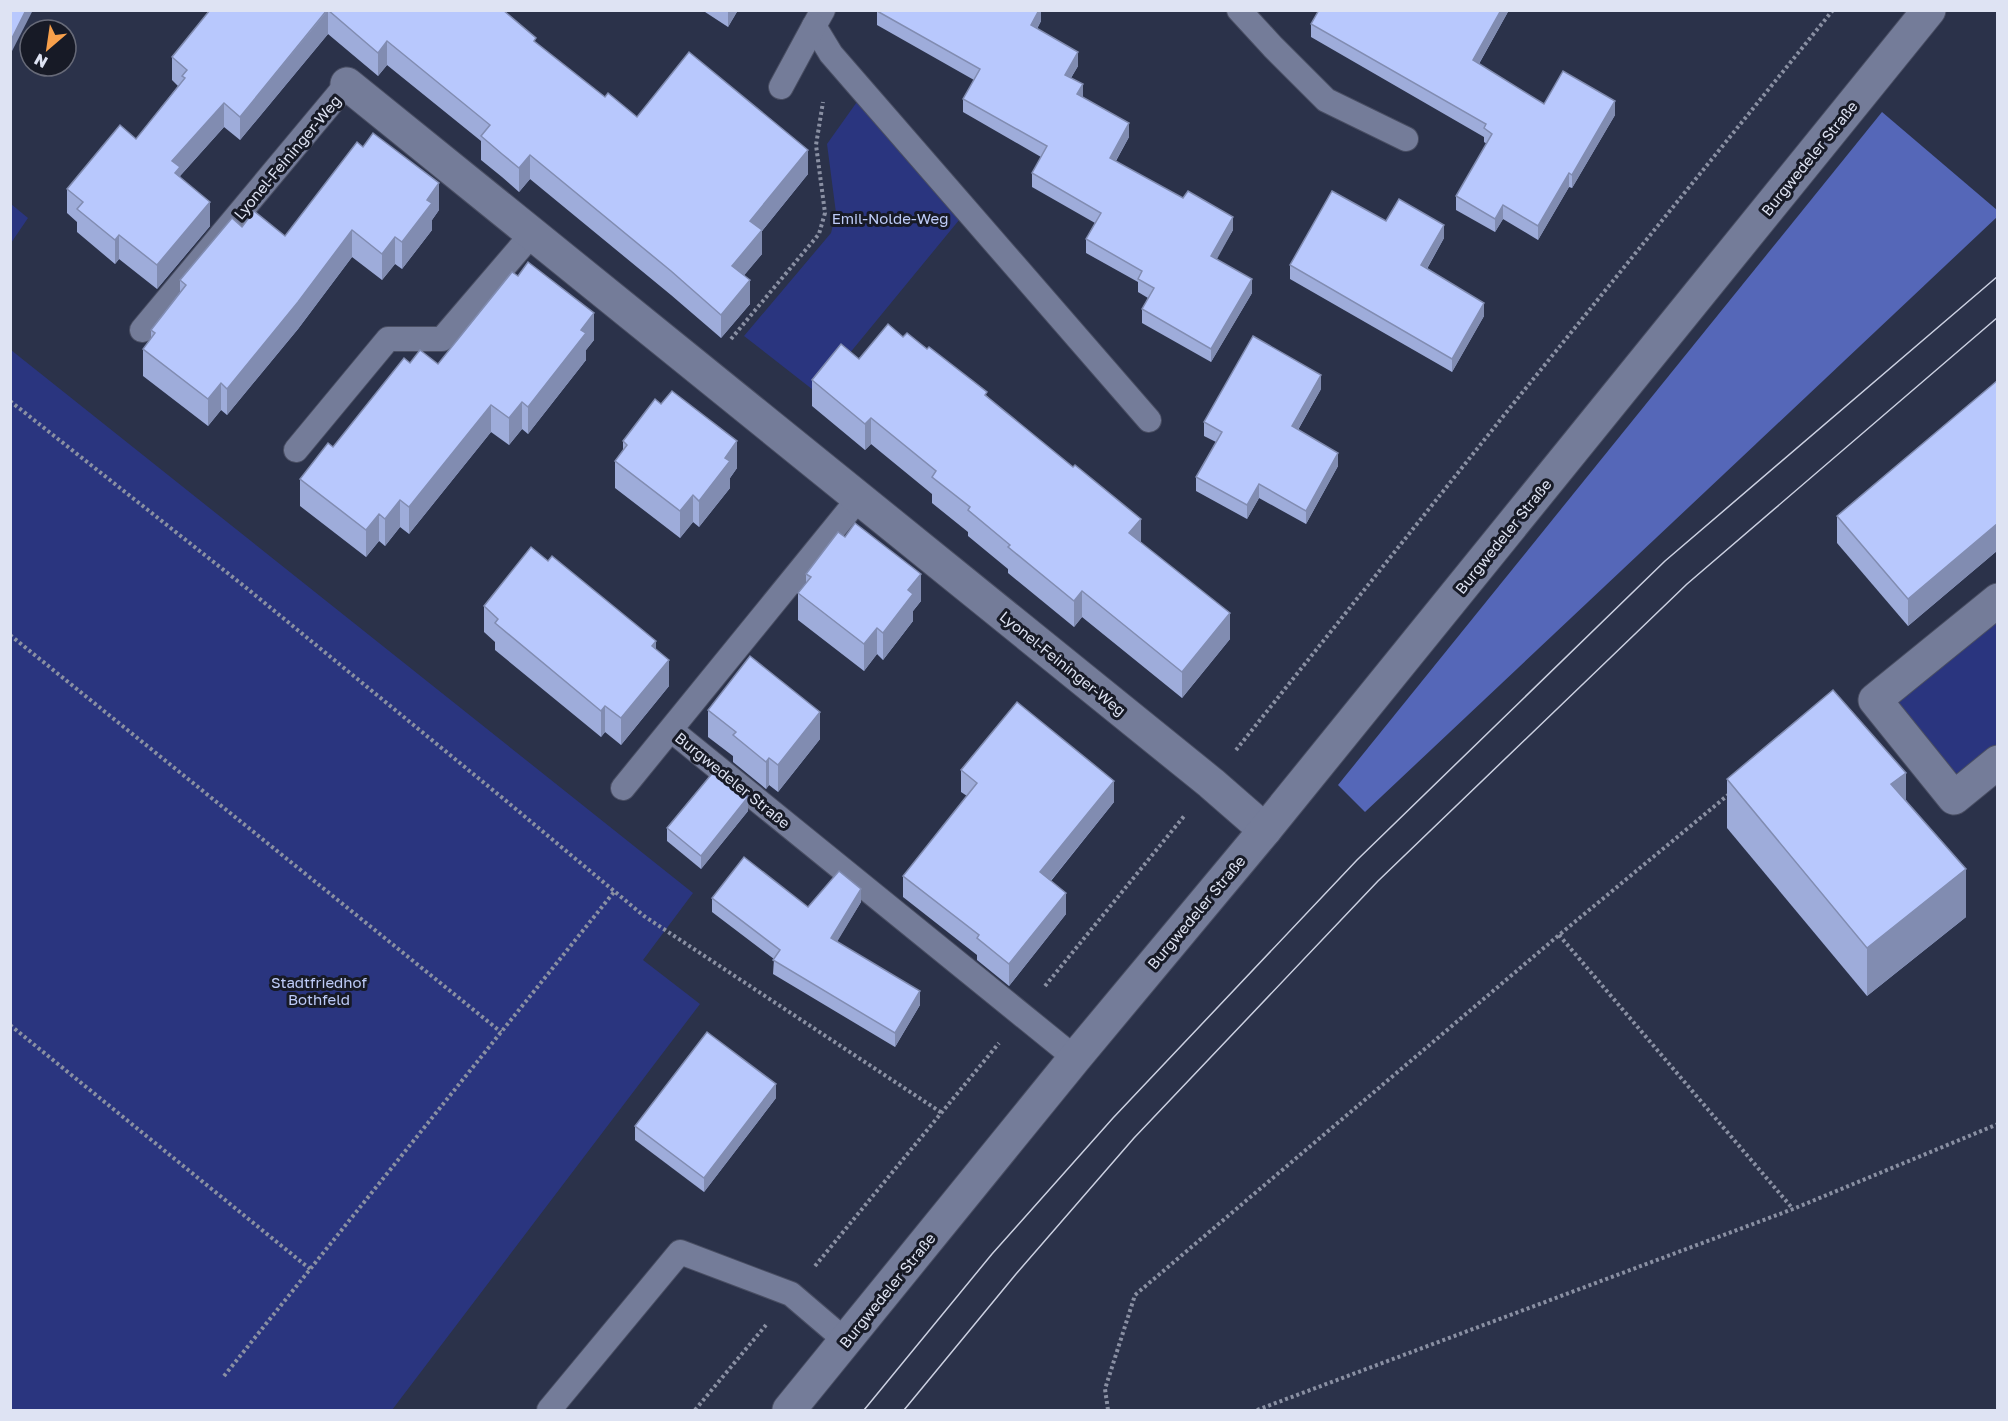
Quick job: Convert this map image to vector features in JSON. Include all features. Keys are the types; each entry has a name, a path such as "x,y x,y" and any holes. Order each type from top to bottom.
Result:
{"main road":[{"name":"Burgwedeler Straße","path":"789,1410 1075,1058 1265,830 1929,10"},
{"name":"Lyonel-Feininger-Weg","path":"347,84 1265,830"},
{"path":"1998,600 1875,700 1954,798 1998,762"}],"lane":[{"path":"1239,10 1326,100 1406,139"},
{"path":"819,18 831,54 1149,420"},
{"path":"781,87 819,18"},
{"name":"Lyonel-Feininger-Weg","path":"142,330 347,84"},
{"path":"296,450 388,339 441,339 532,234"},
{"path":"623,788 859,498"},
{"name":"Burgwedeler Straße","path":"671,730 1075,1058"},
{"path":"549,1410 680,1252 791,1294 846,1341"}],"path":[{"path":"695,1410 942,1113 1833,10"},
{"path":"703,372 819,234 825,213 816,145 831,54"},
{"path":"10,401 244,586 644,916 942,1113"},
{"path":"10,635 501,1032"},
{"path":"1108,1410 1105,1389 1135,1295 1559,935 1730,794"},
{"path":"224,1376 615,892"},
{"path":"1559,935 1793,1209"},
{"path":"10,1025 310,1269"},
{"path":"1257,1410 1793,1209 1998,1124"}],"green space":[{"name":"Emil-Nolde-Weg","path":"859,99 964,214 817,393 744,336 831,233 836,213 827,144"},
{"path":"11,204 28,218 11,243"},
{"name":"Stadtfriedhof Bothfeld","path":"11,350 693,893 643,960 700,1004 392,1410 11,1410"},
{"path":"1997,600 1997,762 1954,798 1875,700"}],"shaded area":[{"path":"1882,112 1997,210 1997,217 1365,812 1338,785"}],"building":[{"path":"10,10 26,10 22,18 18,18 18,26 10,42"},
{"path":"210,10 327,10 240,117 224,103 172,161 180,167 175,173 210,202 157,265 119,235 115,240 77,209 83,202 67,189 120,125 136,139 185,78 182,76 187,70 172,57"},
{"path":"328,10 503,10 536,38 534,41 605,97 608,93 637,117 689,52 808,150 750,221 762,230 732,266 750,280 721,315 530,155 519,168 481,136 490,125 387,41 378,53"},
{"path":"878,10 1039,10 1031,25 1078,52 1065,75 1083,84 1077,94 1129,123 1110,158 1183,198 1188,191 1233,217 1211,256 1252,279 1211,349 1142,309 1154,288 1138,279 1142,271 1086,239 1101,213 1032,173 1047,146 963,99 980,69"},
{"path":"1319,10 1501,10 1473,60 1544,104 1563,71 1615,101 1572,175 1569,173 1538,226 1503,205 1495,219 1456,196 1492,134 1484,128 1486,124 1311,24"},
{"path":"373,133 439,183 427,200 432,203 402,242 395,237 382,254 352,230 298,302 227,389 221,383 208,399 143,349 155,333 151,330 186,285 180,280 232,218 242,227 254,211 285,236 357,142 363,147"},
{"path":"1332,191 1386,221 1399,199 1444,225 1421,265 1484,303 1452,359 1290,265"},
{"path":"528,262 594,313 581,330 586,333 528,407 522,402 509,418 491,405 409,507 400,500 385,519 379,514 366,530 300,479 328,443 333,447 404,358 410,363 420,350 438,364 512,272 518,276"},
{"path":"888,324 903,337 907,333 927,349 929,347 987,392 985,395 1073,467 1075,465 1141,519 1129,533 1230,613 1182,672 1082,591 1074,601 1008,547 1010,545 968,510 970,507 932,477 936,471 871,418 865,424 812,380 841,344 859,359"},
{"path":"1253,336 1321,375 1292,426 1338,453 1306,511 1259,484 1247,505 1196,477 1222,432 1204,422"},
{"path":"1998,380 1998,523 1908,599 1837,516"},
{"path":"672,391 737,441 725,458 730,461 699,501 693,495 680,511 615,461 627,445 623,441 655,399 661,404"},
{"path":"855,523 921,574 908,590 913,594 883,633 877,628 864,644 798,593 811,577 806,574 838,532 845,537"},
{"path":"531,547 548,561 552,556 656,641 652,646 669,660 621,718 605,706 601,711 495,623 498,619 484,606"},
{"path":"750,656 820,712 778,765 769,758 766,762 733,735 736,732 708,710"},
{"path":"1833,690 1906,773 1891,784 1966,869 1867,948 1727,779"},
{"path":"1017,702 1114,781 1040,872 1066,893 1009,964 977,938 979,935 903,876 977,783 961,770"},
{"path":"715,770 748,797 701,856 667,828"},
{"path":"744,857 808,907 839,871 861,889 831,938 920,991 895,1033 773,960 780,950 712,898"},
{"path":"707,1032 776,1084 704,1178 635,1126"}],"tram line":[{"path":"864,1410 992,1254 1113,1118 1357,860 1665,561 1998,276"},
{"path":"904,1410 1016,1274 1134,1138 1378,881 1687,584 1998,317"}]}
